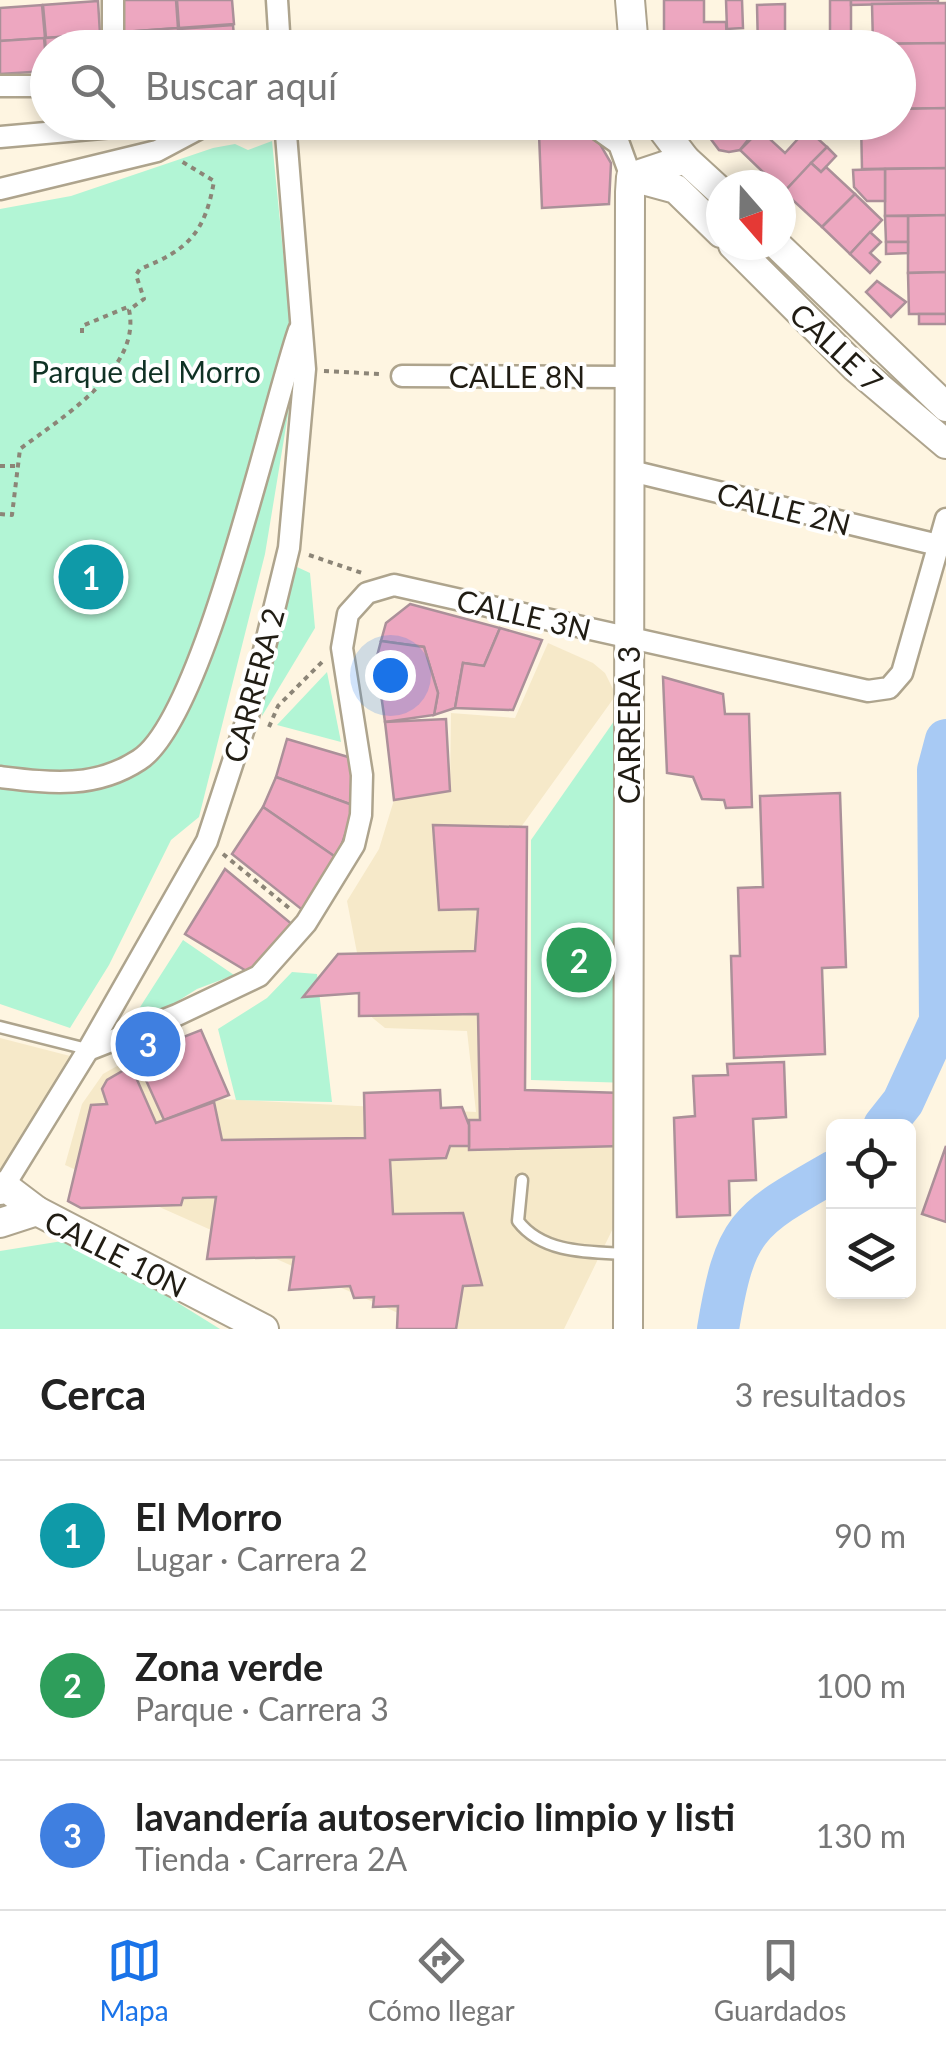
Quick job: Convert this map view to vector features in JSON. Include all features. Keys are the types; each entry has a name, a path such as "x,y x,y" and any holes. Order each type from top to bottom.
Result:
{"main road":[{"path":"630,0 632,30"},
{"path":"671,140 706,178"},
{"path":"630,177 685,159"},
{"path":"630,177 676,189 706,218"},
{"name":"CARRERA 3","path":"628,1329 630,177"},
{"name":"CALLE 7","path":"748,260 855,366 946,444"},
{"name":"CALLE 7","path":"793,260 946,407"},
{"name":"CALLE 10N","path":"2,1188 19,1216 264,1329"}],"street":[{"path":"113,0 113,30"},
{"path":"277,0 279,30"},
{"path":"0,86 30,86"},
{"path":"0,137 30,134"},
{"path":"0,188 157,151 178,140"},
{"name":"CARRERA 2","path":"2,1188 88,1050 207,841 248,716 289,548 305,370 287,140"},
{"path":"613,140 619,144 630,177"},
{"path":"0,777 66,785 100,778 143,758 179,712 261,465 302,320"},
{"name":"CALLE 8N","path":"402,376 632,377"},
{"name":"CALLE 2N","path":"631,470 938,545"},
{"path":"938,545 946,520"},
{"name":"CALLE 3N","path":"394,585 868,691 889,688 902,672 938,545"},
{"path":"88,1050 259,976 306,922 354,845 361,815 362,775 342,648 348,614 367,593 394,585"}],"lane":[{"path":"0,1027 88,1050"},
{"path":"522,1180 518,1222 530,1237 566,1249 629,1254"}],"path":[{"path":"82,333 82,326 94,318 144,298 136,275 140,269 179,253 211,207 214,182 157,151"},
{"path":"0,514 12,515 20,449 116,365 130,334 130,306"},
{"path":"305,370 402,376"},
{"path":"0,466 15,466"},
{"path":"289,548 394,585"},
{"path":"265,736 278,706 296,685 342,648"},
{"path":"207,841 306,922"}],"shaded area":[{"path":"548,643 593,663 605,673 616,695 516,834 518,1093 618,1098 618,1218 564,1329 434,1329 65,1165 82,1104 103,1074 135,1056 164,1120 222,1099 476,1112 467,1031 385,1028 369,1015 347,901 379,849 394,800 450,791 451,713 515,718"},
{"path":"0,1038 74,1057 0,1182"}],"green space":[{"name":"Parque del Morro","path":"272,141 295,372 265,554 199,817 171,840 109,965 70,1028 0,1004 0,209 71,196 213,148 235,144 248,150"},
{"path":"284,561 310,573 315,628 262,716 272,595"},
{"path":"327,672 341,742 277,725"},
{"path":"619,714 630,1083 531,1080 531,840"},
{"path":"183,940 234,975 197,989 151,1018 135,1015"},
{"path":"292,972 317,974 332,1102 236,1100 218,1029 267,998"},
{"path":"75,1239 220,1329 0,1329 0,1251"}],"building":[{"path":"121,0 176,0 178,28 124,30"},
{"path":"177,0 232,0 234,24 179,28"},
{"path":"664,0 704,0 704,22 726,22 726,30 664,30"},
{"path":"726,0 742,0 743,28 727,29"},
{"path":"830,0 851,0 851,30 830,30"},
{"path":"851,0 938,0 938,3 851,5"},
{"path":"98,1 100,30 45,30 43,5"},
{"path":"946,3 946,43 916,43 916,30 873,30 872,4"},
{"path":"785,4 785,30 758,30 757,5"},
{"path":"42,5 44,30 30,30 30,39 0,41 0,8"},
{"path":"233,25 233,30 179,30"},
{"path":"30,39 30,72 0,74 0,41"},
{"path":"916,43 946,43 946,108 916,109"},
{"path":"946,108 946,168 862,169 861,140 916,140 916,109"},
{"path":"539,140 595,140 600,144 611,163 609,204 542,208"},
{"path":"712,140 748,140 740,150 719,150"},
{"path":"750,140 771,140 785,153 797,140 819,140 827,147 796,179 796,170 761,170 740,150"},
{"path":"827,147 836,156 821,172 811,163"},
{"path":"811,163 821,172 826,167 855,194 822,227 796,203 796,179"},
{"path":"946,168 946,215 885,216 885,169"},
{"path":"885,169 885,201 867,201 854,187 853,170"},
{"path":"855,194 882,220 850,254 822,227"},
{"path":"946,215 946,272 908,273 908,216"},
{"path":"885,216 908,216 908,242 886,242"},
{"path":"870,232 881,242 870,253 880,262 870,273 850,254"},
{"path":"886,242 908,242 908,253 886,254"},
{"path":"946,272 946,314 909,314 908,273"},
{"path":"877,281 906,302 891,317 866,292"},
{"path":"919,314 946,314 946,324 919,324"},
{"path":"410,604 500,628 484,666 463,663 455,708 434,715 438,693 424,647 381,641 386,623"},
{"path":"500,628 542,640 513,710 455,708 463,663 484,666"},
{"path":"381,641 424,647 438,693 434,715 385,722 376,660"},
{"path":"663,677 723,694 725,714 749,714 752,807 726,808 724,800 702,799 693,777 667,773"},
{"path":"446,719 450,791 394,800 385,722"},
{"path":"287,739 355,759 355,806 276,777"},
{"path":"276,777 355,806 337,858 263,807"},
{"path":"840,793 846,967 822,968 825,1054 734,1058 731,956 740,956 738,888 763,887 760,796"},
{"path":"263,807 337,858 305,912 232,854"},
{"path":"433,825 527,827 525,1090 622,1093 621,1146 469,1150 469,1120 480,1120 478,1014 359,1016 359,993 303,997 338,954 475,951 478,909 439,910"},
{"path":"225,869 299,930 253,975 185,934"},
{"path":"201,1030 229,1095 164,1120 135,1056"},
{"path":"784,1062 786,1117 753,1119 756,1180 729,1181 730,1215 677,1217 674,1118 695,1116 693,1076 728,1075 727,1064"},
{"path":"131,1066 156,1123 214,1102 222,1140 365,1138 364,1093 440,1090 441,1108 462,1107 469,1125 469,1146 450,1146 446,1158 390,1160 393,1214 463,1213 482,1285 463,1286 456,1329 397,1329 398,1306 373,1307 374,1297 354,1298 350,1286 289,1290 294,1257 207,1259 216,1197 183,1198 181,1205 81,1208 68,1201 91,1105 107,1104 102,1089 107,1080"},
{"path":"946,1146 946,1222 922,1214"}],"waterway":[{"path":"890,1119 903,1102 940,1021 938,770 946,740"},
{"path":"718,1329 731,1268 749,1230 781,1202 826,1176"}],"place":[{"name":"El Morro","path":"91,577"},
{"name":"Zona verde","path":"579,960"},
{"name":"lavandería autoservicio limpio y listi","path":"148,1044"}]}
